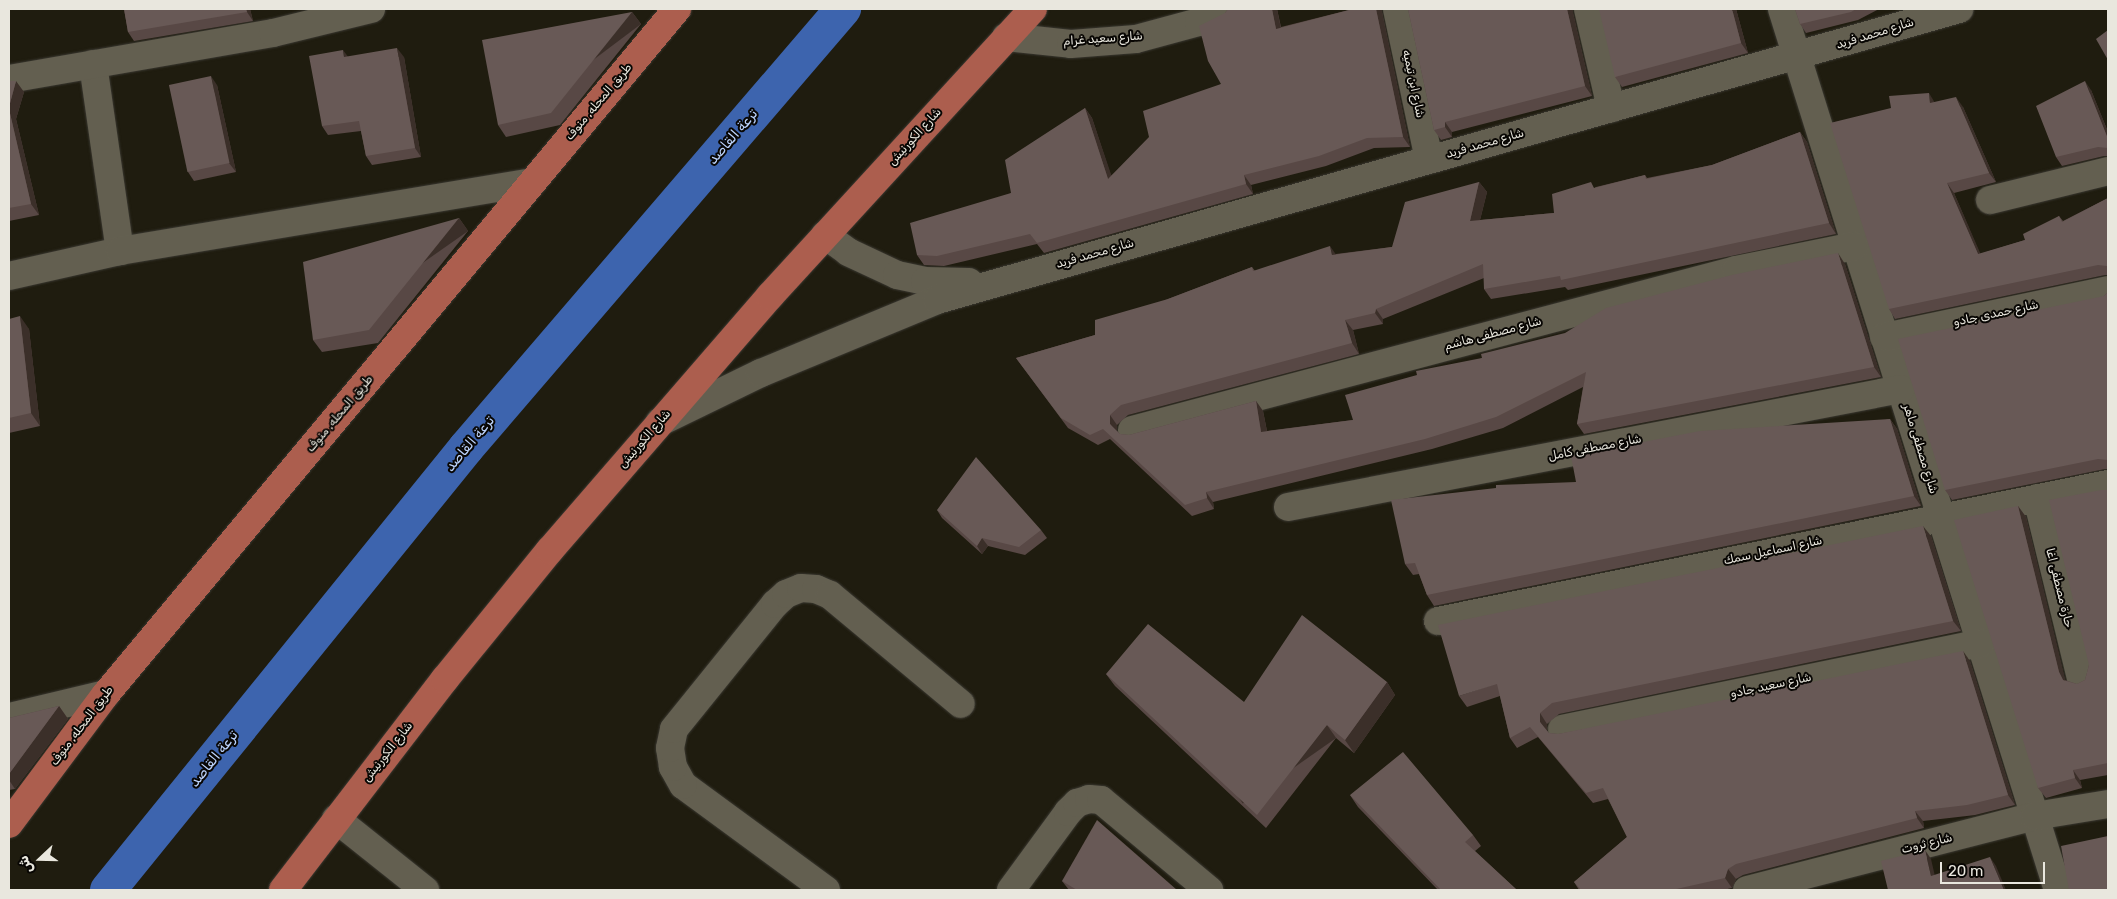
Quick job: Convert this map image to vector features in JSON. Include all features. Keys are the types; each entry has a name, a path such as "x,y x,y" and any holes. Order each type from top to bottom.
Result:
{"main road":[{"name":"طريق المحله, منوف","path":"9,824 106,694 677,9"},
{"name":"شارع الكورنيش","path":"283,890 444,679 658,423 825,236 1033,9"}],"street":[{"path":"9,79 273,33 371,9"},
{"name":"شارع سعيد غرام","path":"1006,37 1071,44 1136,39 1199,22 1225,9"},
{"name":"شارع ابن تيميه","path":"1396,9 1429,160"},
{"path":"1588,9 1611,108"},
{"name":"شارع مصطفى ماهر","path":"1782,9 2058,890"},
{"name":"شارع محمد فريد","path":"658,423 761,373 937,300 1797,57 1960,9"},
{"path":"93,64 120,251"},
{"path":"1990,200 2108,171"},
{"path":"9,276 120,251 532,182"},
{"name":"شارع محمد فريد","path":"825,236 864,261 897,275 953,283 1010,278"},
{"name":"شارع مصطفى هاشم","path":"1132,430 1736,270 1855,246"},
{"name":"شارع حمدى جادو","path":"1884,337 2108,290"},
{"name":"شارع مصطفى كامل","path":"1288,507 1901,389"},
{"name":"شارع اسماعيل سمك","path":"1438,620 1941,516 2108,484"},
{"name":"حارة مصطفى اغا","path":"2037,498 2081,679"},
{"path":"826,890 683,785 673,767 670,748 674,729 774,604 786,594 801,588 816,589 830,595 961,704"},
{"name":"شارع سعيد جادو","path":"1562,728 1981,643"},
{"path":"9,716 106,694"},
{"path":"1011,890 1068,812 1077,803 1089,799 1100,800 1209,890"},
{"name":"شارع ثروت","path":"1747,890 2035,816 2108,804"},
{"path":"336,819 425,890"}],"building":[{"path":"124,9 246,9 247,12 128,32"},
{"path":"1228,9 1272,9 1276,29 1353,9 1376,9 1403,137 1367,138 1319,156 1244,175 1246,184 1037,243 1030,234 937,256 917,255 910,223 1011,193 1005,160 1085,108 1108,179 1149,137 1143,111 1221,84 1208,61 1199,26 1225,13"},
{"path":"1408,9 1567,9 1585,86 1445,122 1445,127 1434,130"},
{"path":"1599,9 1732,9 1741,43 1615,77"},
{"path":"1795,9 1856,9 1851,12 1800,24"},
{"path":"632,12 551,113 498,125 482,40"},
{"path":"2108,30 2108,60 2096,39"},
{"path":"397,48 415,148 366,156 359,121 322,126 309,56 343,50 344,57"},
{"path":"211,76 230,163 187,172 169,85"},
{"path":"9,81 16,81 9,107"},
{"path":"2085,81 2108,139 2108,148 2098,147 2056,157 2036,106"},
{"path":"1929,93 1930,103 1956,97 1989,173 1947,183 1978,254 2025,240 2023,234 2059,216 2062,222 2108,198 2108,268 2107,266 2098,265 1889,309 1830,123 1891,108 1889,96"},
{"path":"9,109 31,204 9,208"},
{"path":"1800,132 1829,223 1561,280 1560,276 1484,289 1483,264 1376,309 1375,313 1345,320 1352,343 1121,405 1110,415 1110,424 1120,434 1129,435 1256,401 1261,432 1353,420 1345,395 1417,375 1416,371 1482,358 1481,354 1565,333 1606,308 1732,275 1838,253 1874,367 1577,424 1586,372 1496,417 1425,439 1206,492 1207,498 1185,505 1103,429 1090,435 1061,418 1016,358 1095,335 1095,320 1168,299 1252,267 1253,271 1330,246 1332,255 1392,247 1405,202 1479,182 1470,221 1554,213 1552,194 1591,182 1594,188 1645,175 1646,179 1712,165"},
{"path":"459,218 369,330 313,340 303,262"},
{"path":"2108,292 2108,460 2098,459 1945,490 1898,339 2104,296"},
{"path":"20,316 31,413 9,418 9,319"},
{"path":"1890,419 1914,496 1427,595 1415,563 1405,564 1391,500 1496,488 1496,485 1576,482 1571,456 1700,431"},
{"path":"976,457 1041,530 1019,547 982,538 977,546 937,510"},
{"path":"2108,490 2108,763 2073,770 2075,778 2038,788 1954,520 2018,506 2059,672 2063,680 2077,684 2085,680 2089,665 2049,500"},
{"path":"1923,526 1953,621 1552,703 1540,713 1540,722 1549,733 1558,734 1963,651 2008,795 1967,805 1915,811 1917,818 1736,864 1728,869 1725,878 1672,890 1581,890 1574,882 1627,837 1603,788 1586,793 1530,727 1510,738 1497,684 1459,696 1438,625"},
{"path":"1302,615 1387,682 1345,740 1327,725 1257,815 1106,674 1148,624 1244,702"},
{"path":"59,706 9,774 9,718"},
{"path":"1403,752 1473,835 1465,842 1517,890 1441,890 1350,795"},
{"path":"1097,820 1177,890 1077,890 1062,881"},
{"path":"2108,836 2108,890 2069,890 2061,846"},
{"path":"1925,850 1931,876 1990,857 2004,890 1888,890 1881,861"}],"waterway":[{"name":"ترعة القاصد","path":"108,890 466,448 843,9"}]}
